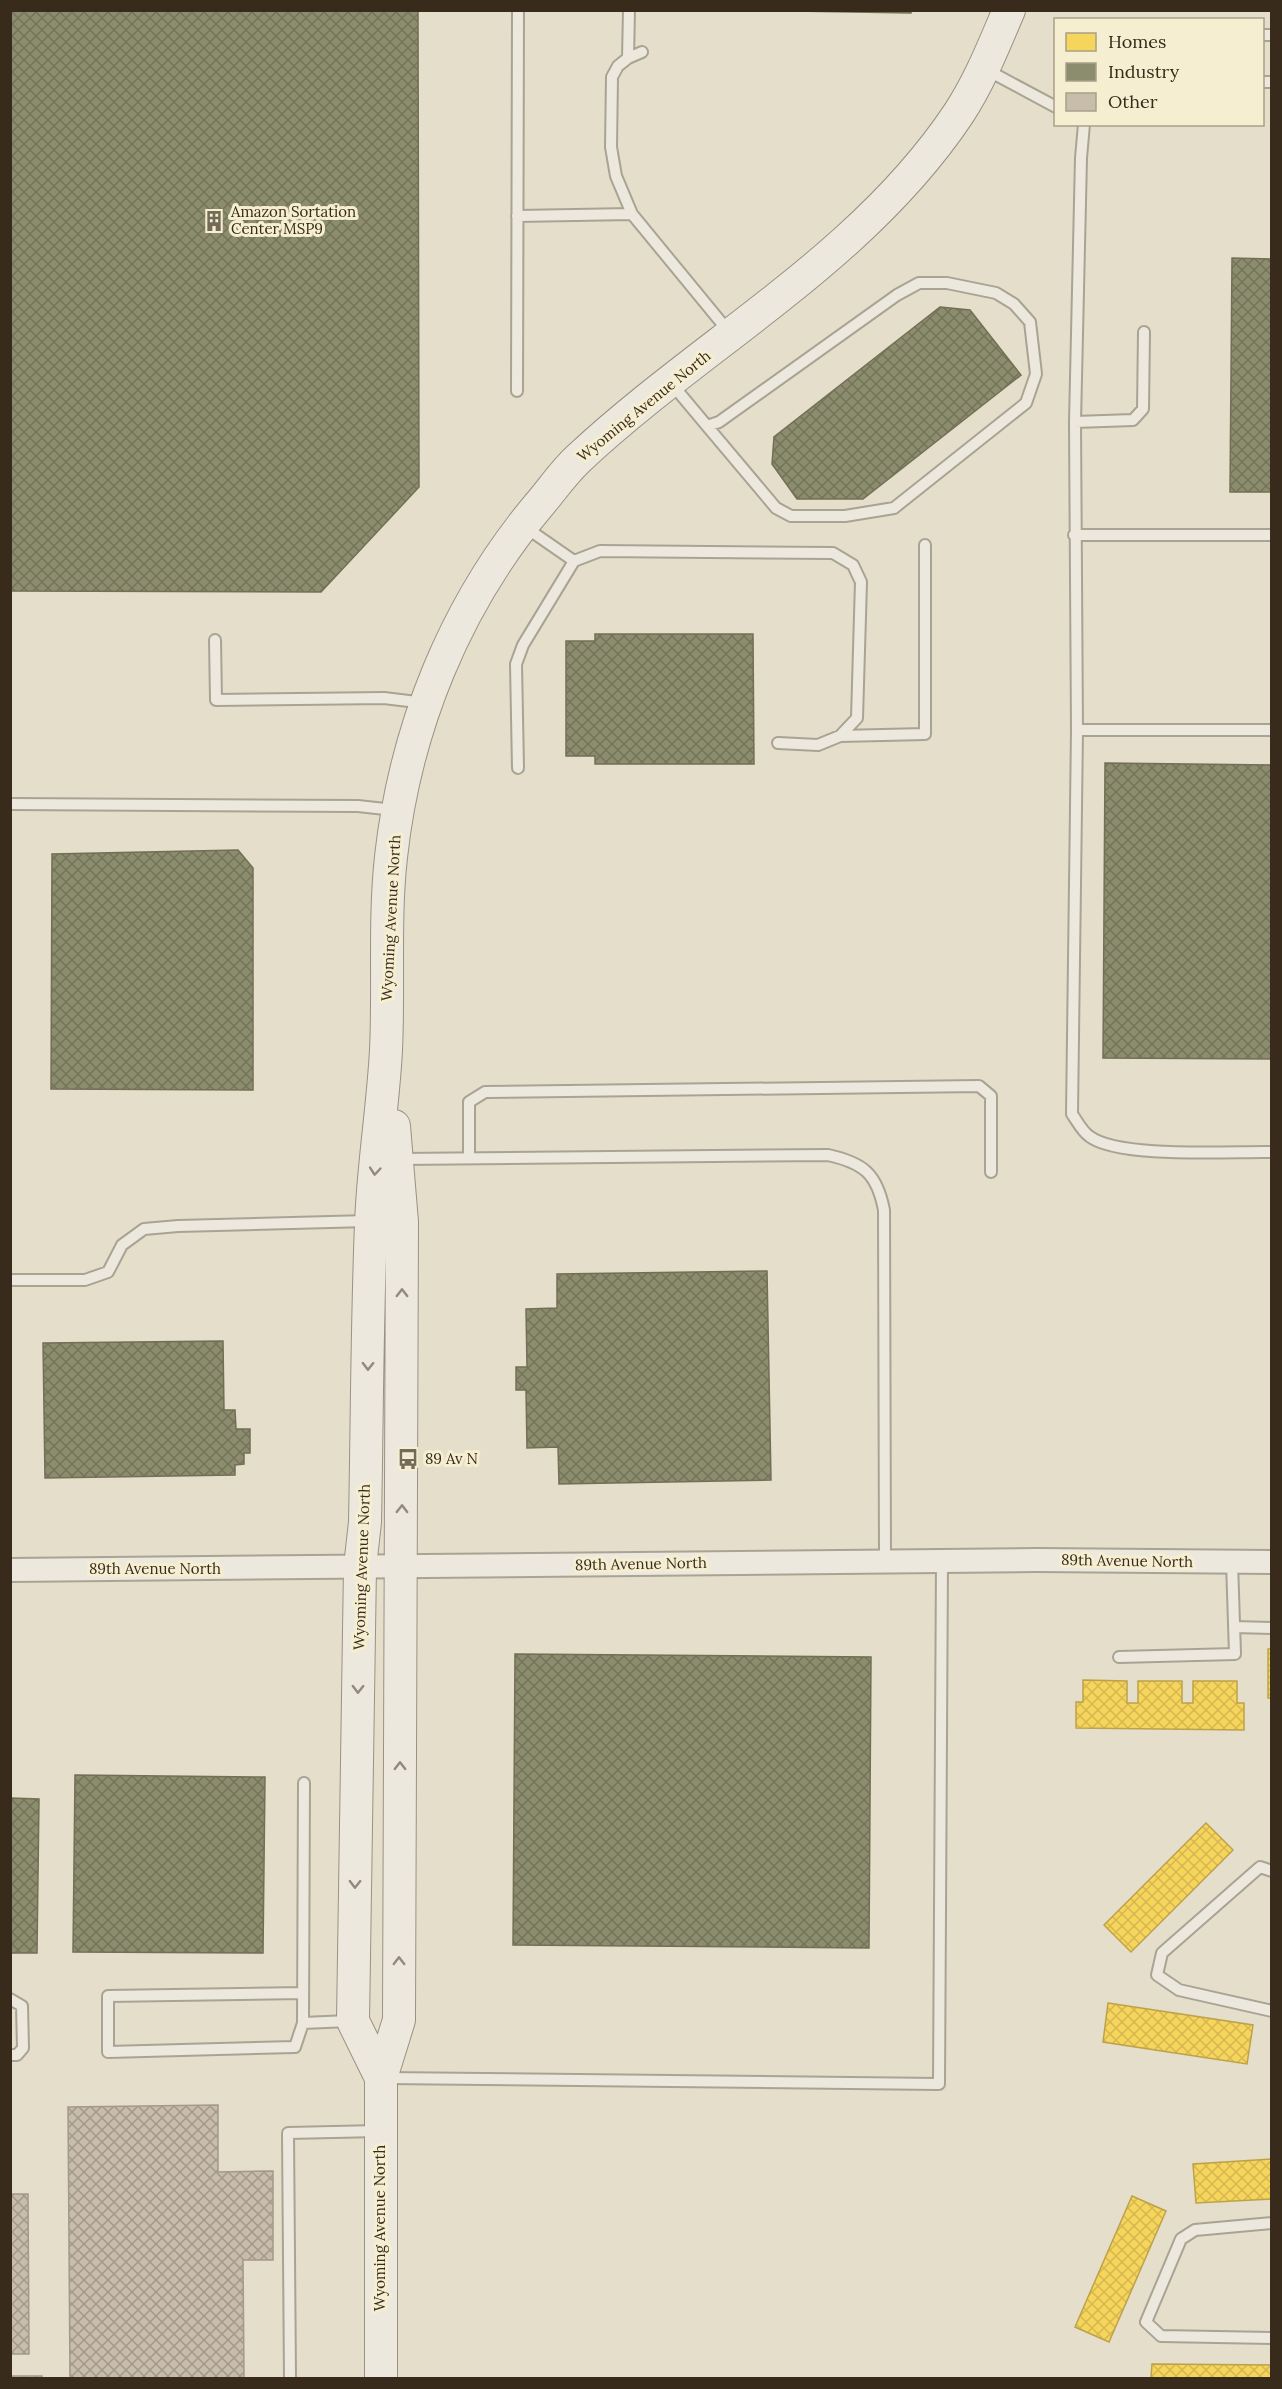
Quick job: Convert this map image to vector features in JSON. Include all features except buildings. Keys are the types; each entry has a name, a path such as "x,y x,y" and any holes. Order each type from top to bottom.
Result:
{"street":[{"name":"Wyoming Avenue North","path":"381,2078 353,2021 360,1568 365,1522 371,1221 386,1050 390,861 397,811 413,742 425,703 453,637 487,578 522,525 574,463 634,410 811,273 867,223 915,171 960,112 984,69 1009,10"},
{"name":"Wyoming Avenue North","path":"381,2379 381,2078 399,2020 402,1514 402,1222 386,1050"},
{"name":"89th Avenue North","path":"10,1570 942,1561 1272,1562"}],"lane":[{"path":"517,391 518,10"},
{"path":"628,58 629,10"},
{"path":"642,52 628,58 618,66 612,77 611,147 616,176 632,214 732,334"},
{"path":"984,69 1054,106"},
{"path":"1084,126 1081,158 1075,422 1077,730 1072,1114 1089,1136 1114,1148 1160,1151 1272,1152"},
{"path":"517,216 632,214"},
{"path":"671,382 707,426 776,508 791,516 845,516 894,508 1026,403 1036,374 1030,322 1014,304 996,293 947,283 919,283 897,295 719,422 707,426"},
{"path":"1075,422 1133,420 1143,409 1144,332"},
{"path":"522,525 574,561"},
{"path":"1074,535 1272,535"},
{"path":"778,743 818,745 840,736 925,734 925,545"},
{"path":"518,768 516,664 523,645 574,561 600,551 833,552 853,565 861,582 858,718 840,736"},
{"path":"215,639 216,700 384,698 425,703"},
{"path":"1077,730 1272,730"},
{"path":"10,804 358,806 397,811"},
{"path":"469,1158 470,1102 485,1092 979,1086 991,1096 991,1172"},
{"path":"397,1159 828,1155 850,1160 869,1172 880,1189 884,1210 885,1562"},
{"path":"10,1280 85,1280 108,1272 122,1245 144,1230 178,1226 371,1221"},
{"path":"381,2078 939,2084 942,1561"},
{"path":"1119,1657 1235,1654 1232,1562"},
{"path":"1234,1627 1272,1628"},
{"path":"303,1993 108,1996 108,2052 295,2047 303,2023 304,1783"},
{"path":"1272,1871 1260,1867 1162,1953 1157,1975 1179,1990 1272,2011"},
{"path":"10,1999 22,2006 23,2048 17,2055 10,2055"},
{"path":"303,2023 353,2021"},
{"path":"290,2379 288,2133 380,2131"},
{"path":"1272,2223 1195,2230 1181,2239 1146,2322 1161,2336 1272,2338"}],"place":[{"name":"Amazon Sortation Center MSP9","path":"214,221"},
{"name":"89 Av N","path":"408,1459"}]}
